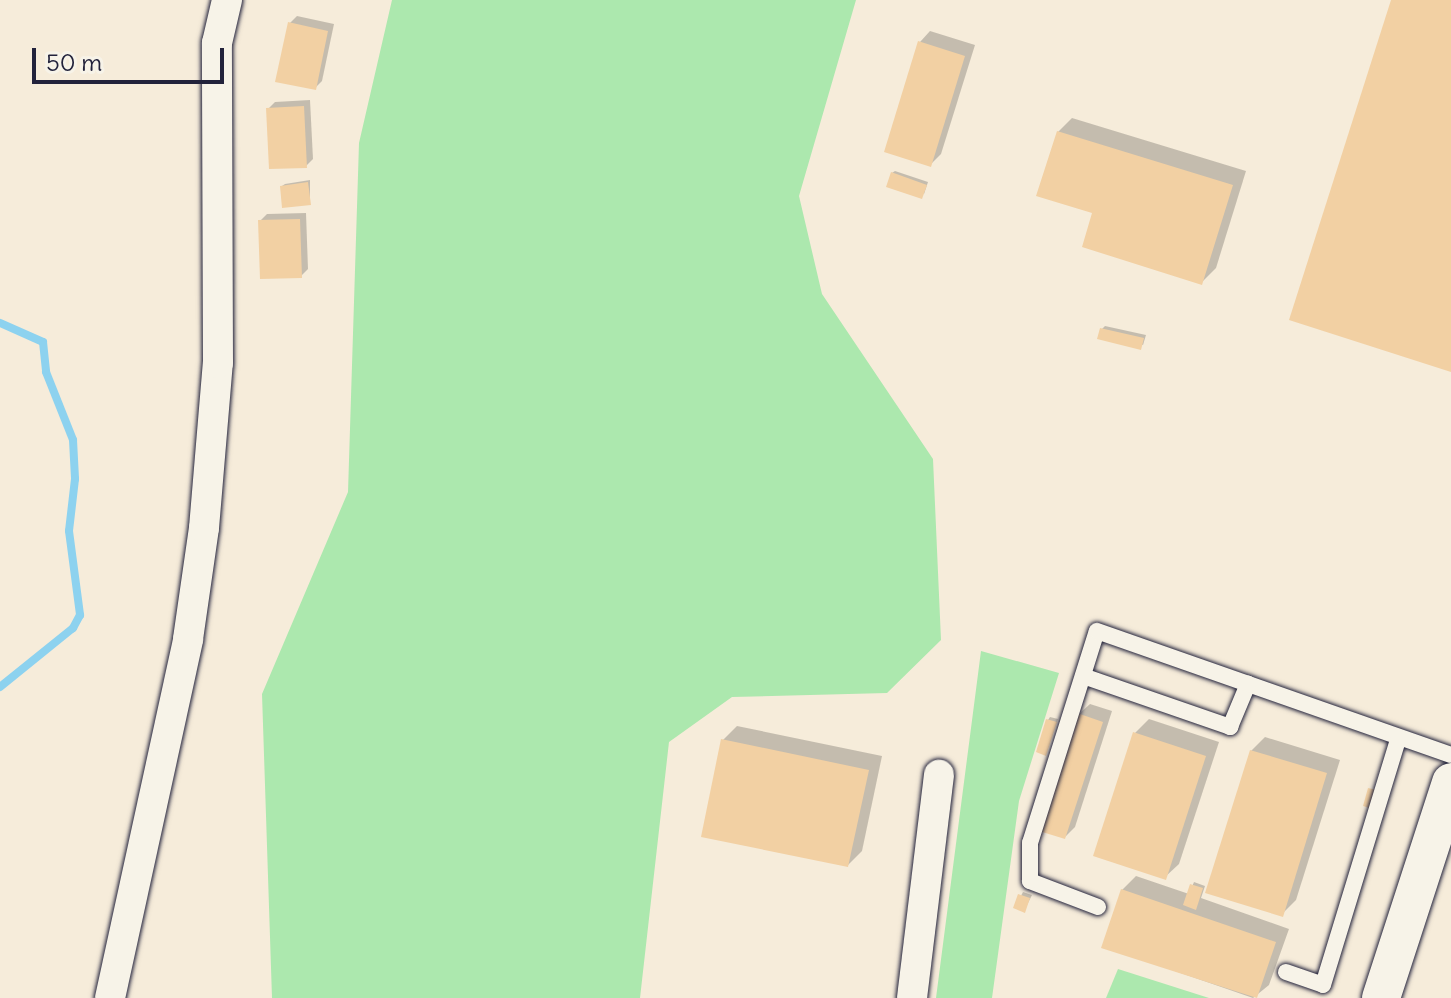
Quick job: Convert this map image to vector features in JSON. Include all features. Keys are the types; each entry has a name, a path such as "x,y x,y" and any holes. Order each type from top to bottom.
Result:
{"street":[{"path":"110,998 188,639 204,528 218,363 217,43 227,0"},
{"path":"912,998 939,775"},
{"path":"1381,998 1451,782"}],"lane":[{"path":"1098,907 1030,881 1030,843 1097,631 1451,755"},
{"path":"1083,676 1230,727 1248,684"},
{"path":"1286,972 1323,985 1399,737"}],"green space":[{"path":"392,0 856,0 799,196 822,294 933,459 941,640 887,693 732,697 669,742 640,998 272,998 262,694 348,492 359,143"},
{"path":"981,651 1059,673 1019,801 992,998 936,998"},
{"path":"1118,969 1209,998 1106,998"}],"building":[{"path":"1391,0 1451,0 1451,372 1289,320"},
{"path":"288,22 328,31 316,90 275,82"},
{"path":"918,41 965,56 931,167 884,152"},
{"path":"304,106 307,168 269,169 266,108"},
{"path":"1057,131 1233,185 1202,285 1082,247 1092,213 1036,196"},
{"path":"891,172 927,185 922,199 886,187"},
{"path":"308,182 311,205 282,208 280,186"},
{"path":"300,219 302,278 260,279 258,220"},
{"path":"1100,328 1144,338 1141,350 1097,339"},
{"path":"1077,713 1103,722 1065,839 1039,831"},
{"path":"1046,719 1057,722 1046,756 1036,752"},
{"path":"1133,732 1206,756 1166,880 1093,856"},
{"path":"721,739 869,770 848,867 701,837"},
{"path":"1250,750 1327,773 1283,917 1205,893"},
{"path":"1368,788 1381,791 1376,810 1363,806"},
{"path":"1190,884 1203,888 1196,910 1183,905"},
{"path":"1121,889 1276,942 1257,998 1101,948"},
{"path":"1018,894 1030,898 1025,913 1013,908"}],"waterway":[{"path":"0,323 43,342 46,372 73,440 75,479 69,531 80,615 73,628 0,687"}]}
